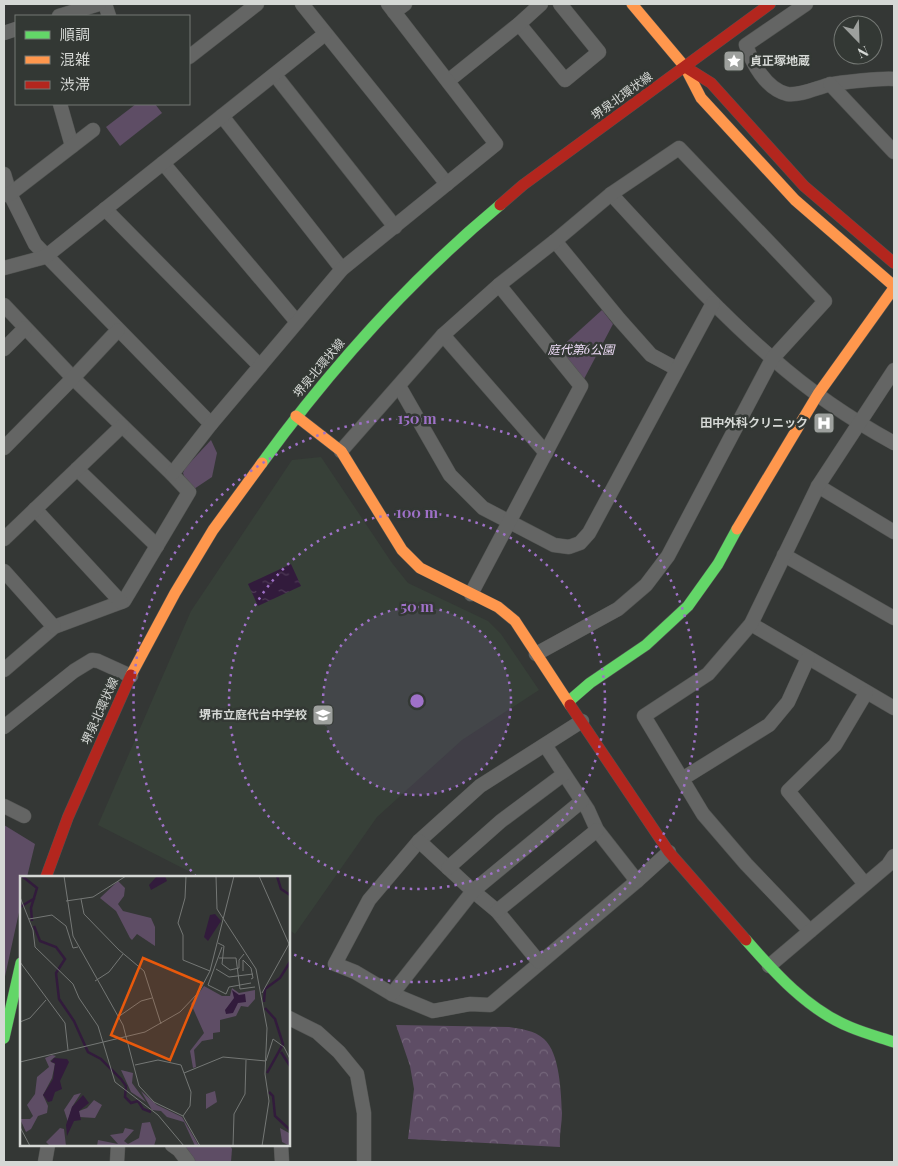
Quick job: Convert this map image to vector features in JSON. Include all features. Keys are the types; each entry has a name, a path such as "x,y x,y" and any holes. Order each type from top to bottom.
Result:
{"street":[{"path":"62,15 99,4"},
{"path":"190,56 257,4"},
{"path":"302,4 447,184"},
{"path":"448,81 541,4"},
{"path":"519,24 565,80 599,52 560,4"},
{"path":"568,702 590,683 646,645 688,606 718,564 745,515 818,394 894,287 794,200 701,98 685,67 632,4"},
{"name":"堺泉北環状線","path":"46,876 68,816 131,676 175,593 213,530 296,416 339,364 383,316 467,232 531,180 770,4"},
{"path":"806,4 746,45 750,59 771,86 788,94 809,91 830,84 894,79"},
{"path":"172,474 211,424 342,269 496,144 448,81 396,6"},
{"path":"4,268 46,257 325,34"},
{"path":"685,67 711,83 804,186 894,263"},
{"path":"275,75 395,226"},
{"path":"830,84 894,152"},
{"path":"60,105 72,146"},
{"path":"222,116 342,269"},
{"path":"7,195 93,130"},
{"path":"341,451 443,335 499,285 611,194 679,148 825,301 772,359 668,556 646,585 618,609 536,654"},
{"path":"163,163 297,322"},
{"path":"4,174 7,195 35,244 211,424"},
{"path":"611,194 713,302 772,359 859,424 894,443"},
{"path":"105,210 260,366"},
{"path":"555,241 619,319 652,355 677,369"},
{"path":"471,594 581,386 499,285"},
{"path":"398,386 450,475 483,508 554,545 569,547 580,543 589,533 713,302"},
{"path":"4,305 73,378 172,474 188,492 124,601 54,627 5,668"},
{"path":"4,349 25,328"},
{"path":"4,448 118,330"},
{"path":"443,335 546,453"},
{"path":"810,931 746,864 703,814 644,716 708,674 751,624 818,486 894,370"},
{"path":"296,416 341,451 402,550 420,568 498,607 515,621 669,852 769,966 817,1009 848,1027 894,1042"},
{"path":"4,539 122,426"},
{"path":"77,469 157,546"},
{"path":"818,486 894,532"},
{"path":"35,509 121,602"},
{"path":"784,555 894,618"},
{"path":"4,570 54,627"},
{"path":"751,624 894,708"},
{"path":"682,779 768,725 788,702 808,658"},
{"path":"4,727 74,671 92,660 131,676"},
{"path":"865,884 788,791 835,745 866,693"},
{"path":"582,721 480,786 419,841 368,900 334,964 356,972 392,994 433,1011 470,1004 490,1004 669,852"},
{"path":"545,745 588,810 597,830 637,881"},
{"path":"448,868 501,821 564,774"},
{"path":"392,994 473,891 582,801"},
{"path":"4,806 24,816"},
{"path":"497,911 597,830"},
{"path":"419,841 497,911 539,962"},
{"path":"769,966 888,865 894,856"},
{"path":"4,1038 20,967"},
{"path":"290,1018 317,1032 339,1052 357,1074 364,1112 364,1162"},
{"path":"45,1162 48,1146"},
{"path":"117,1162 118,1146"},
{"path":"173,1146 188,1162"},
{"path":"281,1146 282,1162"}],"shaded area":[{"name":"堺市立庭代台中学校","path":"321,457 392,563 408,583 488,621 501,634 539,690 462,740 377,817 295,934 290,931 290,876 198,876 98,825 191,611 292,460"}],"green space":[{"path":"135,105 156,105 162,113 120,146 106,127"},
{"name":"庭代第6公園","path":"602,310 613,324 584,379 559,349"},
{"path":"211,440 217,453 212,477 194,489 185,479 183,473 185,468"},
{"path":"4,825 35,844 27,876 20,876 20,908 4,981"},
{"path":"396,1025 509,1027 527,1030 540,1036 549,1045 559,1074 562,1113 560,1147 408,1139 414,1089 410,1066"},
{"path":"230,1146 231,1162 196,1162 185,1147"}],"water":[{"path":"291,564 301,586 258,606 248,584"}],"traffic: fast":[{"path":"262,463 316,393 373,326 435,264 500,205"},
{"path":"568,702 590,683 646,645 688,606 718,564 737,529"},
{"path":"746,940 793,990 820,1011 850,1027 894,1042"},
{"path":"4,1038 20,967"}],"traffic: slow":[{"path":"632,4 685,67 701,98 795,200 894,286"},
{"path":"737,529 818,394 894,288"},
{"path":"296,416 341,451 402,550 420,568 498,607 515,621 570,705"},
{"path":"131,675 175,593 213,530 262,463"}],"traffic: jam":[{"path":"500,205 523,185 770,4"},
{"path":"687,68 711,83 804,186 894,263"},
{"path":"46,876 68,817 131,675"},
{"path":"570,705 669,852 746,940"}],"place":[{"name":"貞正塚地蔵","path":"734,61"},
{"name":"田中外科クリニック","path":"824,423"},
{"name":"堺市立庭代台中学校","path":"323,715"}]}
